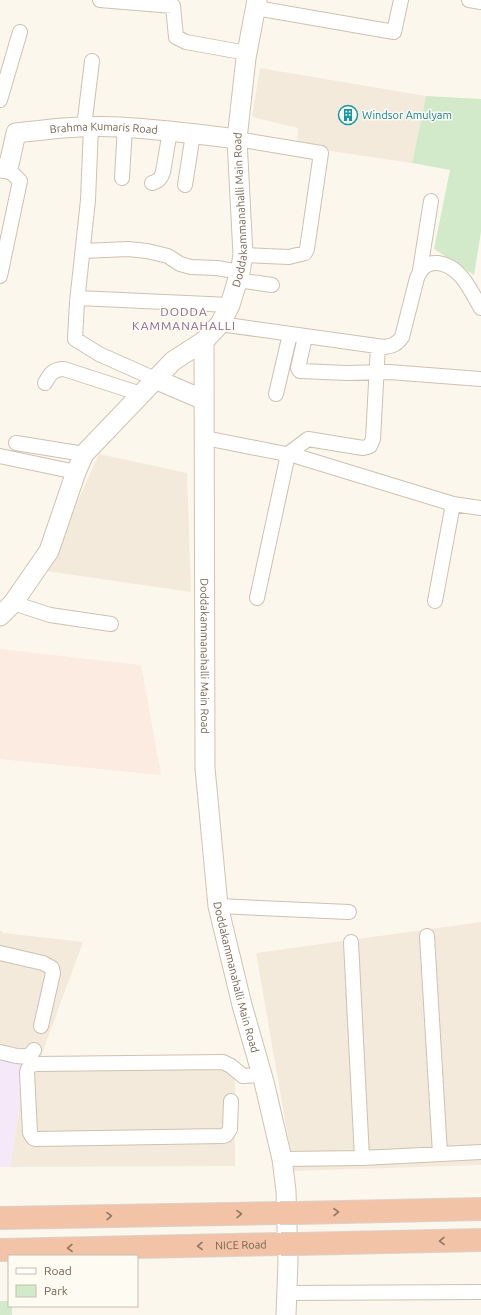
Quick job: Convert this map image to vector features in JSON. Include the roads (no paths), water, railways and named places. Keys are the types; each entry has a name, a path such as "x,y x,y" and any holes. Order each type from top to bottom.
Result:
{"highway":[{"path":"0,1218 481,1208"},
{"name":"NICE Road","path":"0,1250 481,1240"}],"street":[{"path":"100,0 173,6 176,37 186,42 247,53"},
{"path":"257,4 394,32 401,0"},
{"path":"470,0 481,2"},
{"name":"Doddakammanahalli Main Road","path":"257,4 247,53 237,139 240,269 230,305 220,324 204,341 205,768 218,906 242,1005 262,1075 282,1159 286,1191 288,1262 286,1315"},
{"path":"0,100 20,32"},
{"path":"92,61 88,127 88,200 75,339 99,354 204,400"},
{"name":"Brahma Kumaris Road","path":"4,169 16,133 88,127 125,127 237,139"},
{"path":"122,178 125,127"},
{"path":"152,183 157,182 161,178 170,131"},
{"path":"185,185 193,134"},
{"path":"83,251 128,249 147,251 168,256 180,264 191,267 240,269 305,253 307,249 321,154 237,139"},
{"path":"0,276 20,181 4,169"},
{"path":"220,324 378,346 392,346 398,343 402,337 420,270 431,200"},
{"path":"420,270 426,265 435,263 445,264 455,269 463,277 481,308"},
{"path":"240,269 272,285"},
{"path":"78,298 230,305"},
{"path":"276,394 290,334"},
{"path":"305,337 298,368 300,371 347,373 376,371 481,379"},
{"path":"0,616 13,603 49,551 76,472 84,454 173,361 204,341"},
{"path":"257,598 288,454 308,439 363,448 370,446 373,439 378,346"},
{"path":"45,383 53,372 58,369 64,369 141,394"},
{"path":"204,438 288,454 453,504 481,508"},
{"path":"16,443 84,454"},
{"path":"0,456 76,472"},
{"path":"435,601 453,504"},
{"path":"13,603 50,615 111,624"},
{"path":"218,906 348,912"},
{"path":"427,936 440,1154"},
{"path":"351,942 362,1158"},
{"path":"0,953 43,963 52,968 54,973 41,1026"},
{"path":"0,1052 24,1057 32,1054 34,1050"},
{"path":"230,1101 230,1129 226,1135 223,1136 36,1139 33,1138 30,1133 27,1072 31,1064 223,1062 231,1066 243,1076 262,1075"},
{"path":"282,1159 362,1158 481,1152"},
{"path":"287,1293 481,1292"}],"place":[{"name":"Windsor Amulyam","path":"348,115"}],"district":[{"name":"DODDA KAMMANAHALLI","path":"184,319"}]}
